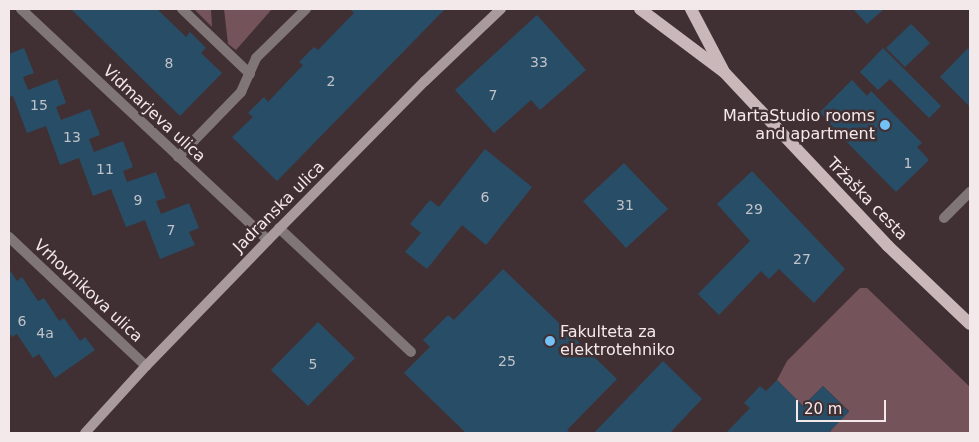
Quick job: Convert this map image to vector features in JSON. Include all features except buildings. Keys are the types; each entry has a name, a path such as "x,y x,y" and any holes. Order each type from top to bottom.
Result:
{"main road":[{"name":"Tržaška cesta","path":"640,9 724,72 888,246 970,324"},
{"name":"Tržaška cesta","path":"692,9 724,72"}],"street":[{"name":"Vidmarjeva ulica","path":"21,9 268,240"},
{"path":"182,9 250,74"},
{"path":"178,156 241,92 256,58 306,9"},
{"name":"Jadranska ulica","path":"85,433 146,366 279,228 425,81 501,9"},
{"path":"944,218 970,192"},
{"path":"279,228 412,352"},
{"name":"Vrhovnikova ulica","path":"9,237 146,366"}],"shaded area":[{"path":"194,9 211,9 212,27"},
{"path":"224,9 272,9 236,50 228,44"},
{"path":"860,288 867,288 970,387 970,433 832,433 830,431 849,411 823,386 803,406 777,380 787,361"}],"place":[{"name":"MartaStudio rooms and apartment","path":"885,125"},
{"name":"Fakulteta za elektrotehniko","path":"550,341"}]}
